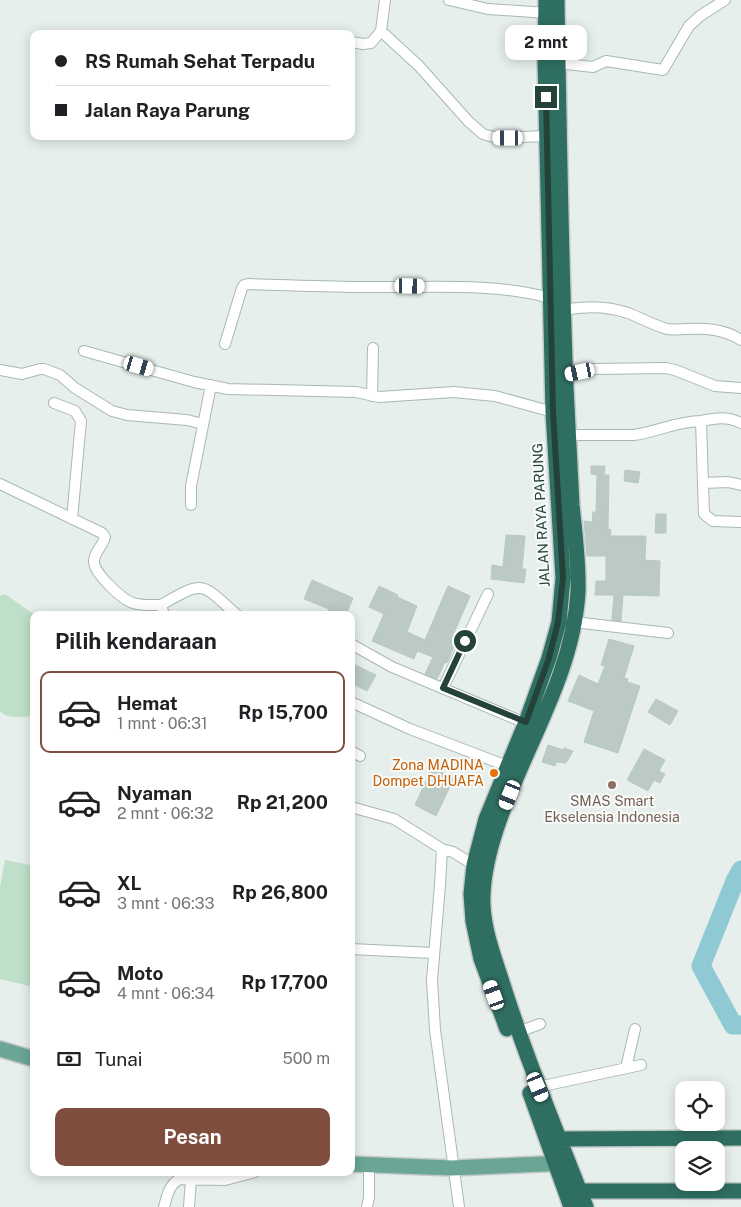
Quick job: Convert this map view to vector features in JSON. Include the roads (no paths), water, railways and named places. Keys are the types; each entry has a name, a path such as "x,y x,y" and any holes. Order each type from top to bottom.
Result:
{"highway":[{"name":"JALAN RAYA PARUNG","path":"554,1139 481,959 472,912 471,894 474,865 486,819 507,766 554,692 574,622 578,591 568,435 559,172 556,0"},
{"name":"JALAN RAYA PARUNG","path":"547,4 545,58 535,136 550,298 553,412 563,578 558,622 532,725 521,766 490,850 482,895 491,948 518,1032 572,1191 586,1207"},
{"path":"554,1139 741,1138"},
{"name":"JALAN RAYA PARUNG","path":"571,1207 572,1191"},
{"path":"572,1191 741,1191"}],"main road":[{"path":"0,1049 30,1059"},
{"path":"355,1164 455,1168 562,1163"}],"street":[{"path":"355,43 371,43 381,32 385,0"},
{"path":"449,0 488,9 519,12 530,12 547,4"},
{"path":"558,63 593,67 606,61 663,70 689,26 700,16 725,0"},
{"path":"381,32 419,66 469,122 483,134 493,138 535,136"},
{"path":"224,344 242,288 248,284 503,288 525,291 550,298"},
{"path":"564,310 581,307 627,312 650,323 669,329 715,329 727,332 741,340"},
{"path":"372,396 373,348"},
{"path":"84,351 228,389 356,392 379,397 454,392 496,396 553,412"},
{"path":"566,375 594,369 666,368 715,386 741,388"},
{"path":"0,370 22,374 44,369 60,375 75,388 112,411 127,415 187,420 203,424"},
{"path":"190,505 190,486 211,385"},
{"path":"54,403 75,411 81,421 72,519"},
{"path":"568,435 634,435 678,423 724,418 732,418 741,423"},
{"path":"701,421 704,512 713,521 741,522"},
{"path":"703,483 724,482 741,485"},
{"path":"0,484 105,536 94,562 98,572 126,600 162,610 193,588 202,587 213,593 233,611"},
{"path":"443,688 488,594"},
{"path":"574,622 668,633"},
{"path":"355,646 392,667 532,725"},
{"path":"355,704 410,730 507,766"},
{"path":"355,808 394,819 474,865"},
{"path":"447,850 440,885 432,980 435,1030 459,1207"},
{"path":"355,949 433,953"},
{"path":"518,1032 540,1024"},
{"path":"626,1068 635,1029"},
{"path":"538,1087 640,1065"},
{"path":"367,1207 369,1198 369,1166"},
{"path":"164,1207 169,1190 174,1182 180,1178 225,1180 240,1176"},
{"path":"189,1207 191,1179"}],"waterway":[{"path":"741,870 701,966 733,1025 741,1025"}],"place":[{"name":"Zona MADINA Dompet DHUAFA","path":"494,773"},
{"name":"SMAS Smart Ekselensia Indonesia","path":"612,785"}]}
